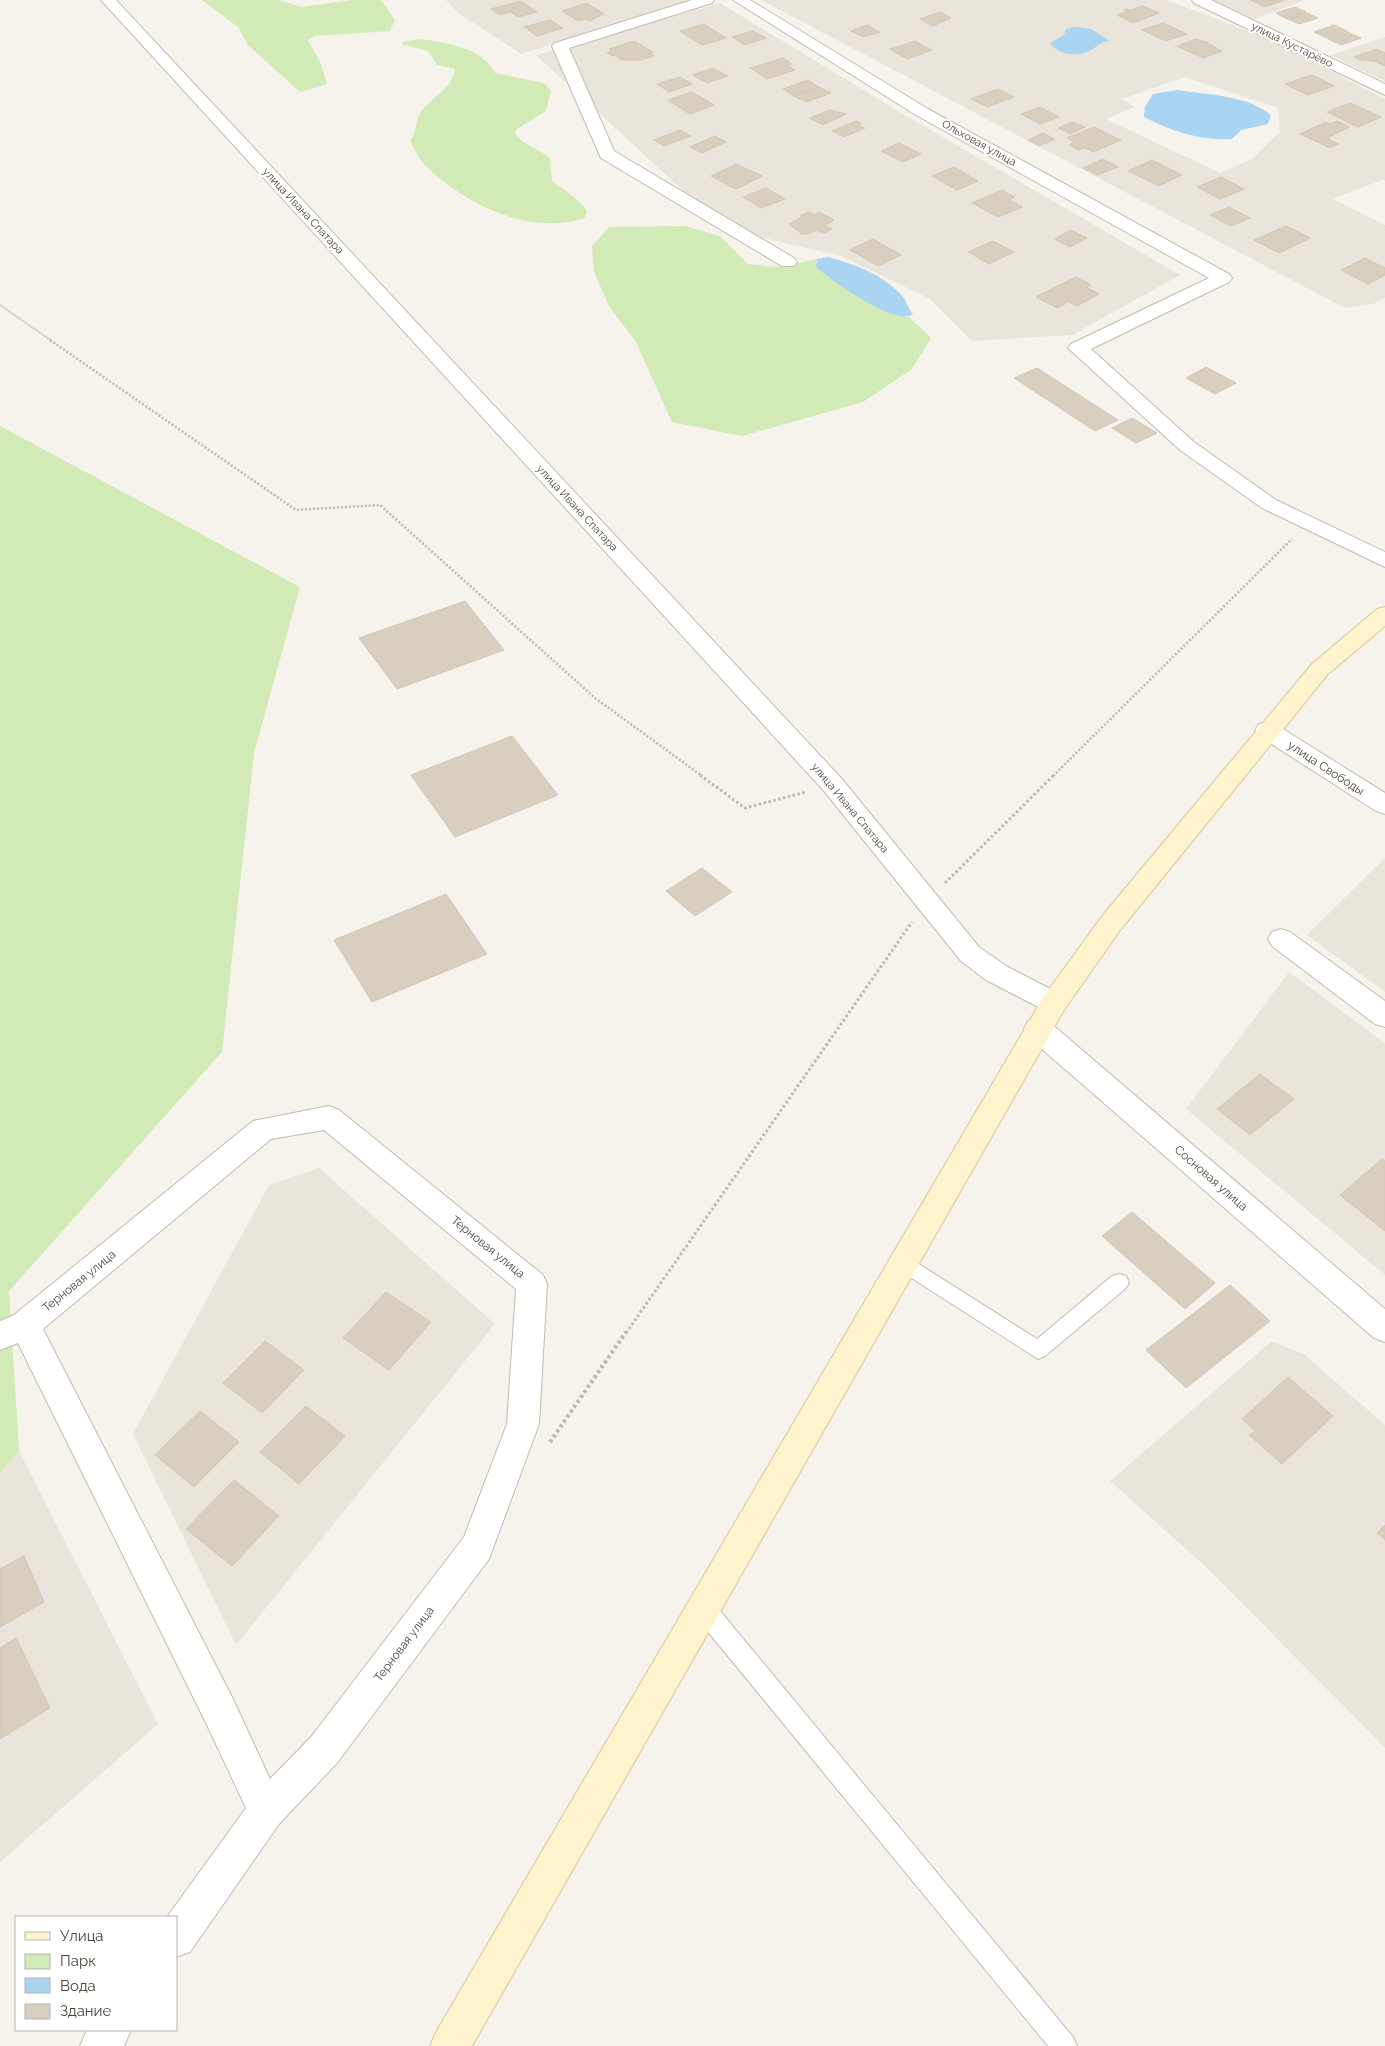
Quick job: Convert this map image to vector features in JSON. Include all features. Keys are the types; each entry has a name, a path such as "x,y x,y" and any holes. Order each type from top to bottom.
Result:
{"main road":[{"path":"450,2046 1054,1003 1112,922 1320,668 1385,614"}],"street":[{"name":"улица Ивана Спатара","path":"108,0 832,785 970,954 1010,981 1054,1003"},
{"path":"707,0 560,46 607,154 788,262"},
{"name":"Ольховая улица","path":"740,0 922,112 1223,278 1078,348 1187,446 1269,504 1308,523"},
{"name":"улица Кустарёво","path":"1199,0 1382,86"},
{"path":"1308,523 1385,560"},
{"name":"улица Свободы","path":"1268,730 1385,806"},
{"path":"1281,939 1385,1016"},
{"name":"Сосновая улица","path":"1038,1029 1385,1328"},
{"name":"Терновая улица","path":"12,1331 263,1129 329,1118 532,1284 523,1424 477,1548 324,1750 266,1811"},
{"path":"12,1331 220,1712 266,1811 178,1935"},
{"path":"100,2046 110,2031"}],"lane":[{"path":"903,1262 1038,1350 1119,1282"},
{"path":"703,1608 1064,2046"}],"path":[{"path":"0,305 296,510 380,505 594,698 745,808 832,785"},
{"path":"545,1449 927,902 1308,523"}],"shaded area":[{"path":"446,0 694,0 521,54 458,13"},
{"path":"761,0 1167,0 1264,37 1385,99 1385,181 1382,180 1333,199 1385,225 1385,298 1373,304 1345,308","holes":["1185,77 1278,108 1280,132 1252,159 1220,173 1106,119 1135,107 1122,99"]},
{"path":"1213,0 1305,0 1255,19"},
{"path":"720,3 898,111 1180,275 1072,335 972,341 930,299 841,256 760,237 688,195 536,55"},
{"path":"1385,37 1385,82 1331,55"},
{"path":"1385,858 1385,992 1307,935"},
{"path":"1289,972 1385,1043 1385,1275 1186,1109"},
{"path":"319,1168 495,1324 236,1645 133,1434 269,1185"},
{"path":"1272,1341 1305,1355 1385,1425 1385,1748 1205,1566 1110,1481"},
{"path":"19,1451 158,1724 0,1862 0,1473"}],"green space":[{"path":"202,0 279,0 301,7 352,0 381,0 395,20 390,31 315,36 308,40 321,64 327,84 300,92 248,45 238,27"},
{"path":"421,39 442,42 473,52 482,58 495,73 544,83 551,91 546,111 517,129 515,133 522,141 550,158 552,181 574,197 587,210 585,218 566,222 546,223 507,216 488,209 453,189 423,163 410,141 422,110 450,83 455,69 437,65 428,51 401,44"},
{"path":"686,226 721,237 748,264 778,267 817,259 816,267 904,317 909,317 931,338 912,369 863,402 742,436 672,422 636,342 609,306 594,272 592,246 609,227"},
{"path":"0,426 300,587 254,753 222,1052 9,1291 19,1451 0,1473"}],"water":[{"path":"1074,27 1091,29 1110,41 1079,54 1068,54 1053,47 1050,43 1064,35 1066,29"},
{"path":"1178,90 1251,103 1271,115 1268,124 1241,130 1232,139 1197,137 1165,127 1144,117 1145,107 1153,94"},
{"path":"828,257 869,271 887,282 903,297 913,314 905,316 893,314 849,291 816,267 817,259"}],"building":[{"path":"1250,0 1284,0 1265,7"},
{"path":"521,1 537,12 518,17 510,12 500,15 491,9"},
{"path":"587,3 604,14 589,21 586,19 578,21 562,11"},
{"path":"1143,6 1159,13 1133,23 1117,15 1128,11 1124,10"},
{"path":"1295,7 1306,12 1287,19 1276,13"},
{"path":"940,12 951,18 933,26 920,19"},
{"path":"1307,13 1318,18 1299,24 1288,19"},
{"path":"550,20 563,28 537,36 524,27"},
{"path":"1163,23 1187,34 1166,41 1142,30"},
{"path":"704,24 726,38 702,45 680,31"},
{"path":"867,25 880,32 863,37 851,31"},
{"path":"1334,25 1347,31 1327,38 1314,32"},
{"path":"753,31 766,38 745,45 732,37"},
{"path":"1348,32 1361,38 1341,45 1328,39"},
{"path":"1196,39 1222,51 1203,58 1177,46"},
{"path":"634,41 653,52 650,53 654,56 640,60 621,60 617,57 618,54 612,56 607,53 612,51 609,49"},
{"path":"915,41 932,50 907,59 890,49"},
{"path":"1377,49 1385,53 1385,66 1374,61 1361,60 1354,57"},
{"path":"783,58 792,64 787,65 795,70 767,79 750,68"},
{"path":"713,68 728,76 707,83 693,75"},
{"path":"1312,75 1334,86 1307,95 1285,84"},
{"path":"680,77 692,84 669,92 657,84"},
{"path":"808,80 819,87 794,96 783,89"},
{"path":"819,87 831,93 806,102 794,96"},
{"path":"998,89 1014,97 987,107 971,99"},
{"path":"692,92 714,105 690,114 668,100"},
{"path":"1350,103 1381,117 1358,127 1327,112"},
{"path":"1040,107 1059,117 1040,124 1021,114"},
{"path":"830,110 846,114 823,125 810,118"},
{"path":"856,121 861,123 858,125 865,128 844,137 832,131"},
{"path":"1337,121 1350,127 1327,138 1339,144 1330,148 1300,134 1326,122 1331,124"},
{"path":"1073,122 1085,127 1070,134 1058,128"},
{"path":"1094,127 1121,140 1093,152 1085,148 1078,150 1069,145 1074,145 1071,144 1075,142 1067,138"},
{"path":"680,130 691,136 664,146 654,140"},
{"path":"1043,133 1055,139 1039,146 1028,140"},
{"path":"715,136 726,142 702,153 690,147"},
{"path":"899,143 921,154 903,162 881,151"},
{"path":"1103,159 1118,167 1097,175 1083,168"},
{"path":"1152,160 1182,175 1159,186 1128,171"},
{"path":"736,164 762,176 736,189 711,176"},
{"path":"954,167 978,181 957,190 932,176"},
{"path":"1221,177 1244,189 1220,199 1197,187"},
{"path":"766,188 785,199 761,208 743,197"},
{"path":"1002,190 1015,197 1009,200 1023,207 998,217 972,203"},
{"path":"1229,207 1250,218 1231,226 1210,215"},
{"path":"810,212 815,215 819,212 834,220 825,226 832,229 824,233 816,230 808,234 802,234 789,224 802,217 801,215"},
{"path":"1286,226 1310,238 1279,253 1254,240"},
{"path":"1071,230 1087,238 1070,247 1055,239"},
{"path":"873,239 901,255 878,266 850,250"},
{"path":"993,241 1014,252 989,264 968,252"},
{"path":"1365,258 1385,268 1385,275 1368,284 1341,270"},
{"path":"1076,277 1091,285 1086,287 1099,294 1077,306 1069,302 1057,308 1036,297"},
{"path":"1206,367 1236,383 1215,394 1186,378"},
{"path":"1037,368 1118,420 1095,431 1014,378"},
{"path":"1132,418 1157,433 1136,443 1112,428"},
{"path":"465,601 504,650 397,689 359,638"},
{"path":"512,736 558,795 455,837 411,775"},
{"path":"702,868 732,892 695,916 666,891"},
{"path":"446,894 487,954 372,1002 334,940"},
{"path":"1260,1074 1294,1099 1250,1135 1217,1109"},
{"path":"1382,1159 1385,1161 1385,1231 1340,1195"},
{"path":"1132,1212 1215,1283 1185,1309 1102,1236"},
{"path":"1230,1285 1270,1321 1186,1388 1146,1350"},
{"path":"386,1292 431,1322 389,1370 343,1338"},
{"path":"265,1341 304,1370 262,1413 223,1383"},
{"path":"1288,1377 1333,1416 1282,1464 1249,1435 1255,1431 1242,1419"},
{"path":"306,1406 345,1436 299,1484 260,1452"},
{"path":"200,1411 239,1442 194,1487 155,1455"},
{"path":"234,1480 279,1516 232,1566 186,1529"},
{"path":"1385,1525 1385,1540 1377,1533"},
{"path":"24,1556 44,1602 0,1627 0,1569"},
{"path":"16,1638 50,1708 0,1739 0,1648"}]}
